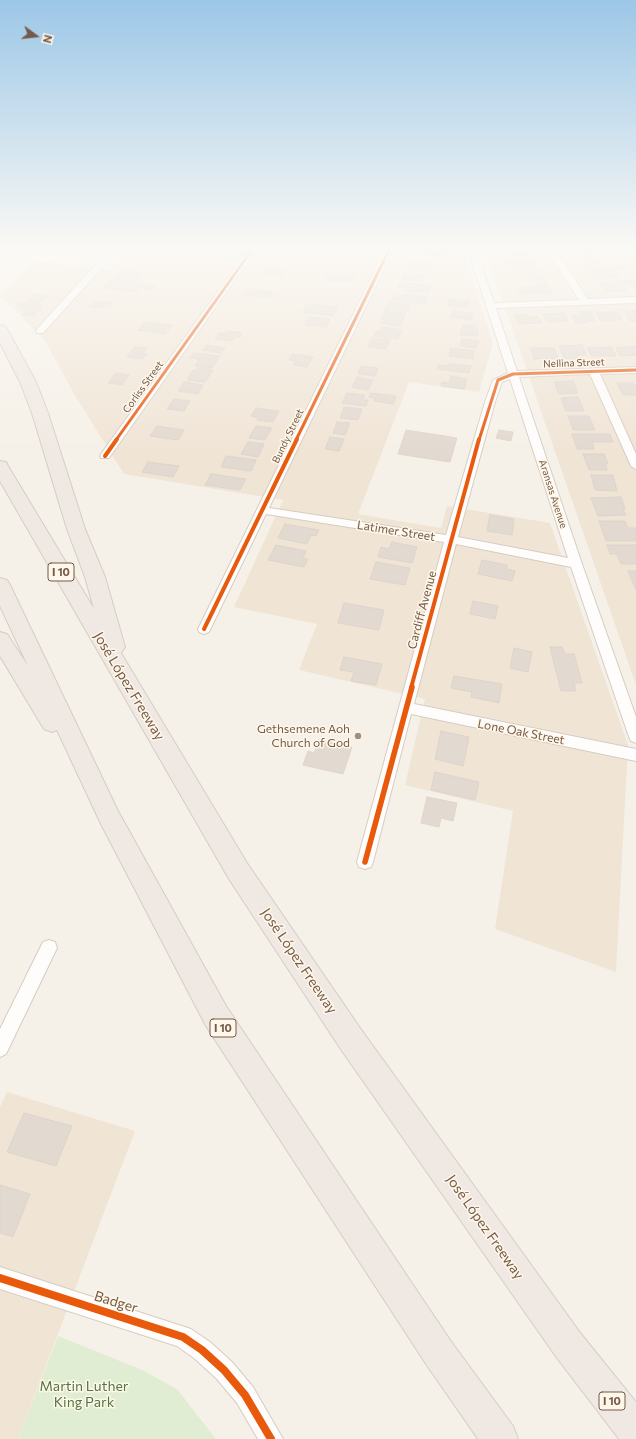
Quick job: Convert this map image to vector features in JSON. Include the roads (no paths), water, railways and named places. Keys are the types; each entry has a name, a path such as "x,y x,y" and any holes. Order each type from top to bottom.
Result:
{"highway":[{"path":"0,329 28,382 40,413 76,529 95,577 124,677"},
{"name":"José López Freeway","path":"0,466 238,871 320,994 519,1275 589,1371 636,1431"},
{"name":"I 10","path":"0,585 109,817 216,1016 438,1352 500,1439"},
{"path":"0,639 109,817"}],"street":[{"path":"40,331 53,317"},
{"name":"Corliss Street","path":"104,456 204,317"},
{"name":"Bundy Street","path":"204,629 356,317"},
{"name":"Aransas Avenue","path":"494,317 576,564 636,737"},
{"name":"Nellina Street","path":"513,374 636,370"},
{"path":"594,372 636,466"},
{"name":"Cardiff Avenue","path":"366,862 451,539 490,402 498,380 513,374"},
{"name":"Latimer Street","path":"262,510 451,539 576,564"},
{"name":"Lone Oak Street","path":"407,708 636,755"},
{"path":"0,1048 49,948"},
{"name":"Badger","path":"0,1278 182,1337 224,1370 245,1395 271,1439"}],"place":[{"name":"Gethsemene Aoh Church of God","path":"358,736"}],"park label":[{"name":"Martin Luther King Park","path":"84,1394"}]}
